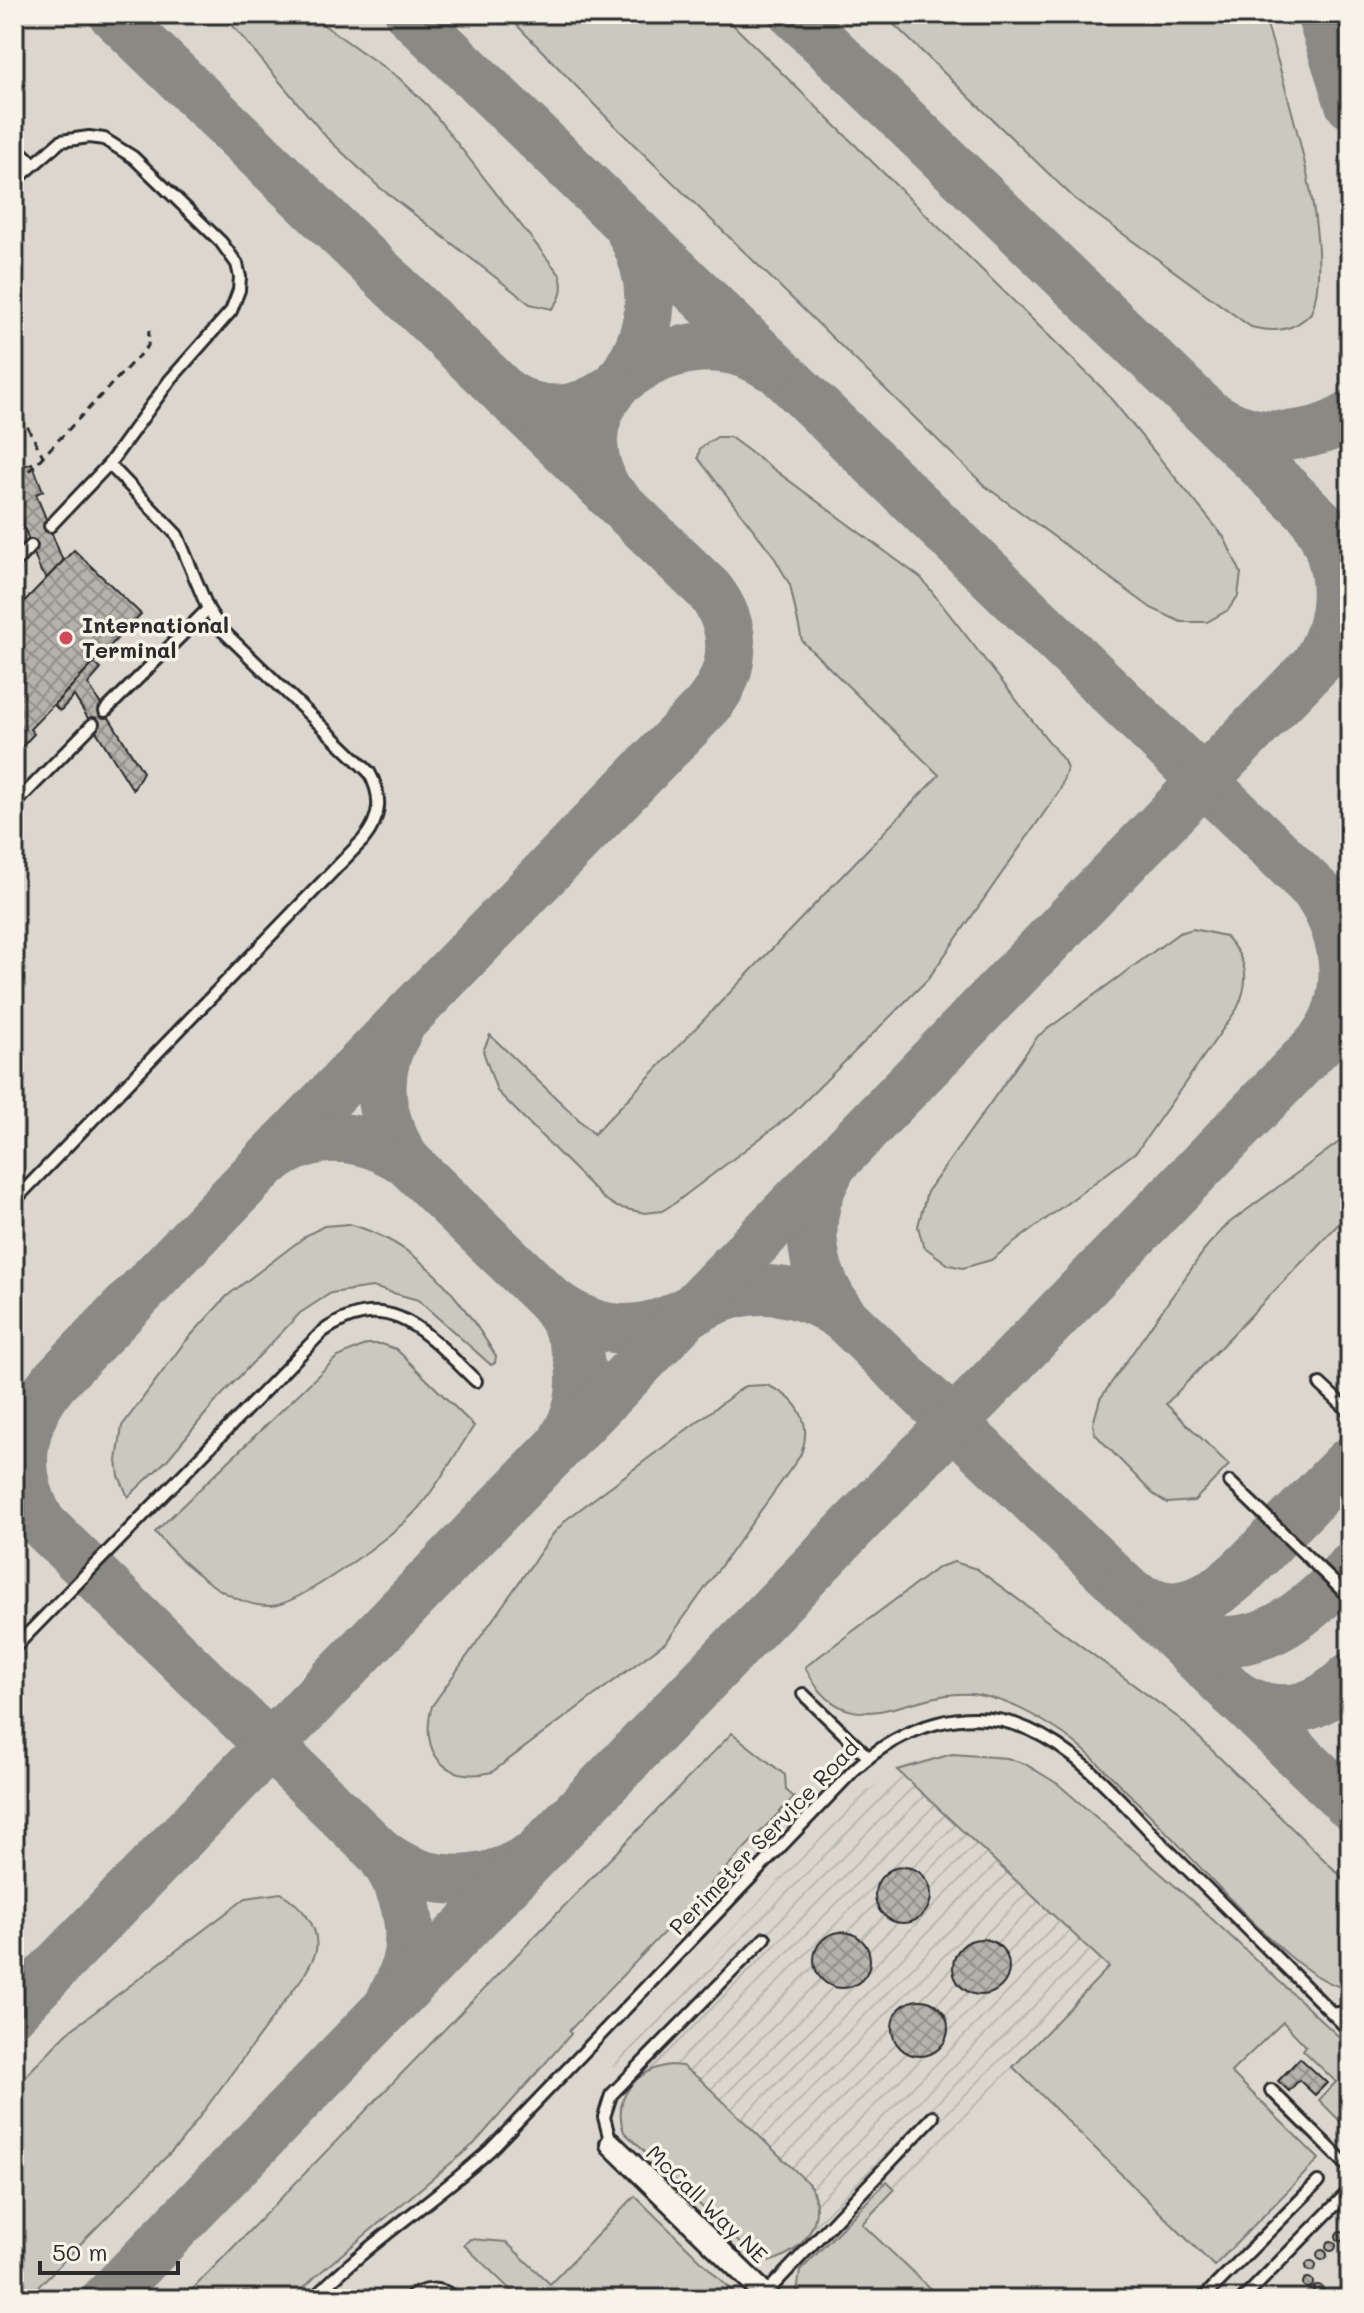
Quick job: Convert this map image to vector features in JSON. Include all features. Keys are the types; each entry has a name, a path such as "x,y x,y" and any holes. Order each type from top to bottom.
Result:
{"street":[{"name":"McCall Way NE","path":"611,2144 767,2296"}],"lane":[{"path":"14,182 61,141 89,137 117,145 221,242 237,264 239,290 231,311 170,380 109,464 50,526"},
{"path":"14,146 33,163"},
{"path":"14,1201 363,840 375,823 379,798 369,772 221,629 208,609 177,535 109,464"},
{"path":"14,563 31,546"},
{"path":"105,711 208,609"},
{"path":"14,805 93,724"},
{"path":"14,1648 322,1332 344,1317 370,1311 397,1316 421,1330 476,1381"},
{"path":"1320,1384 1350,1412"},
{"path":"1230,1482 1350,1598"},
{"path":"803,1694 868,1757"},
{"name":"Perimeter Service Road","path":"313,2299 379,2237 449,2187 490,2150 868,1757 904,1733 933,1723 962,1719 995,1720 1037,1734 1082,1764 1350,2031"},
{"path":"611,2144 604,2117 611,2095 765,1938"},
{"path":"1333,2014 1350,2011"},
{"path":"1271,2090 1350,2168"},
{"path":"767,2296 933,2117"},
{"path":"1202,2299 1318,2182"},
{"path":"1243,2299 1350,2190"},
{"path":"407,2299 417,2292 438,2289 457,2299"}],"path":[{"path":"29,471 148,346 149,330"},
{"path":"14,402 37,450 43,456"}],"shaded area":[{"path":"14,14 1350,14 1350,2299 14,2299"},
{"path":"223,14 308,14 399,78 428,106 560,275 561,293 552,309 530,304 379,187 327,138"},
{"path":"506,14 722,14 1103,389 1224,537 1241,573 1238,596 1228,610 1207,622 1181,622 1151,608 985,486 618,129"},
{"path":"883,14 1264,14 1295,122 1313,207 1318,284 1311,313 1298,324 1284,329 1251,327 1075,199"},
{"path":"717,437 730,437 921,578 1064,761 1067,769 1060,790 928,979 792,1114 675,1203 662,1211 645,1213 617,1207 603,1198 497,1091 483,1051 490,1035 594,1134 939,775 802,641 790,585 773,555 698,458 700,448"},
{"path":"1193,929 1225,936 1242,961 1244,988 1237,1009 1137,1151 991,1260 963,1268 949,1265 923,1246 918,1226 927,1192 1038,1036 1179,933"},
{"path":"1350,1134 1350,1212 1166,1404 1229,1465 1194,1501 1167,1503 1153,1494 1095,1434 1093,1424 1100,1399 1208,1245 1229,1223"},
{"path":"349,1224 397,1245 436,1275 468,1313 496,1356 495,1363 491,1365 418,1300 372,1287 331,1293 300,1313 218,1399 167,1460 128,1497 119,1476 117,1461 122,1426 184,1343 227,1296 307,1235 324,1226"},
{"path":"367,1344 396,1349 474,1426 414,1513 324,1582 284,1603 271,1606 238,1599 222,1591 178,1557 155,1532 336,1358"},
{"path":"766,1385 787,1397 800,1413 805,1433 800,1456 667,1641 492,1772 475,1774 448,1769 439,1761 429,1737 432,1706 553,1534 567,1519 745,1386"},
{"path":"954,1562 977,1569 1180,1719 1350,1885 1350,1990 1324,1980 1288,1955 1097,1762 1065,1735 1038,1718 978,1695 953,1694 862,1712 841,1707 822,1693 805,1667 939,1567"},
{"path":"732,1733 785,1775 786,1790 794,1797 569,2031 571,2034 475,2143 316,2276 293,2299 183,2299"},
{"path":"952,1754 1007,1758 1025,1764 1058,1784 1198,1906 1350,2047 1350,2149 1340,2121 1319,2100 1336,2082 1303,2050 1306,2046 1283,2022 1231,2072 1319,2159 1214,2266 1013,2067 1109,1967 897,1770"},
{"path":"897,1770 1110,1967 820,2268 605,2059 861,1796"},
{"path":"281,1893 295,1903 315,1932 315,1953 305,1974 180,2143 26,2299 14,2299 14,2088 67,2033 246,1898"},
{"path":"670,2065 682,2066 701,2080 810,2185 815,2198 814,2221 810,2232 794,2250 771,2261 750,2253 624,2132 621,2108 629,2088 646,2073"},
{"path":"887,2181 895,2189 862,2224 941,2299 801,2299 797,2292 800,2271"},
{"path":"635,2196 740,2299 520,2299 464,2245 470,2239 506,2242 550,2284"}],"building":[{"path":"21,457 24,466 32,463 43,491 36,494 63,561 47,578 41,572 14,501 14,466"},
{"name":"International Terminal","path":"74,550 141,614 30,729 34,734 14,755 14,612"},
{"path":"94,663 101,669 88,684 143,772 133,790 74,696 60,711 54,705"},
{"path":"903,1867 923,1875 931,1895 923,1915 903,1923 883,1915 875,1895 883,1875"},
{"path":"842,1932 861,1941 870,1960 861,1979 842,1988 823,1979 814,1960 823,1941"},
{"path":"981,1939 1001,1947 1009,1967 1001,1987 981,1995 961,1987 953,1967 961,1947"},
{"path":"920,2000 940,2008 948,2028 940,2048 920,2056 900,2048 892,2028 900,2008"},
{"path":"1300,2058 1327,2083 1315,2095 1299,2080 1289,2091 1278,2081"},
{"path":"1341,2231 1346,2236 1341,2241 1336,2236"},
{"path":"1331,2241 1336,2246 1331,2251 1326,2246"},
{"path":"1322,2250 1327,2255 1322,2260 1317,2255"},
{"path":"1311,2261 1316,2266 1311,2271 1306,2266"},
{"path":"1308,2278 1313,2283 1308,2288 1303,2283"},
{"path":"1318,2285 1323,2290 1318,2295 1313,2290"}],"taxiway":[{"path":"113,14 709,590 729,633 729,663 718,691 708,705 53,1383 41,1400 26,1434 23,1452 26,1487 42,1524 378,1851"},
{"path":"410,14 1350,923"},
{"path":"794,14 1350,551"},
{"path":"1321,14 1350,104"},
{"path":"631,232 646,270 649,308 641,344 621,380 656,359 694,348 733,350 770,366"},
{"path":"506,394 533,406 560,410 587,404 612,389 598,414 593,441 597,467 609,494"},
{"path":"1216,418 1248,432 1283,436 1318,430 1350,416"},
{"path":"1315,520 1331,554 1337,590 1332,626 1318,660"},
{"path":"14,2010 1350,629"},
{"path":"1318,894 1336,929 1343,967 1339,1005 1322,1040"},
{"path":"106,2299 1350,1012"},
{"path":"274,1158 307,1142 340,1138 374,1145 406,1161 384,1113 382,1096 384,1063 398,1030"},
{"path":"406,1161 551,1301"},
{"path":"697,1309 734,1294 772,1290 809,1299 844,1318 823,1284 813,1247 815,1209 829,1171"},
{"path":"564,1438 578,1403 580,1368 571,1333 551,1301 584,1320 618,1328 652,1325 687,1311"},
{"path":"844,1318 1350,1805"},
{"path":"1124,1588 1148,1602 1170,1606 1191,1604 1211,1595 1247,1566 1350,1461"},
{"path":"1160,1620 1189,1634 1216,1640 1241,1640 1264,1634 1287,1623 1308,1607 1350,1568"},
{"path":"1234,1694 1265,1707 1295,1708 1323,1698 1350,1677"},
{"path":"392,1998 407,1961 409,1923 399,1886 378,1851 413,1872 451,1880 489,1875 526,1860"}],"place":[{"name":"International Terminal","path":"66,638"}]}
